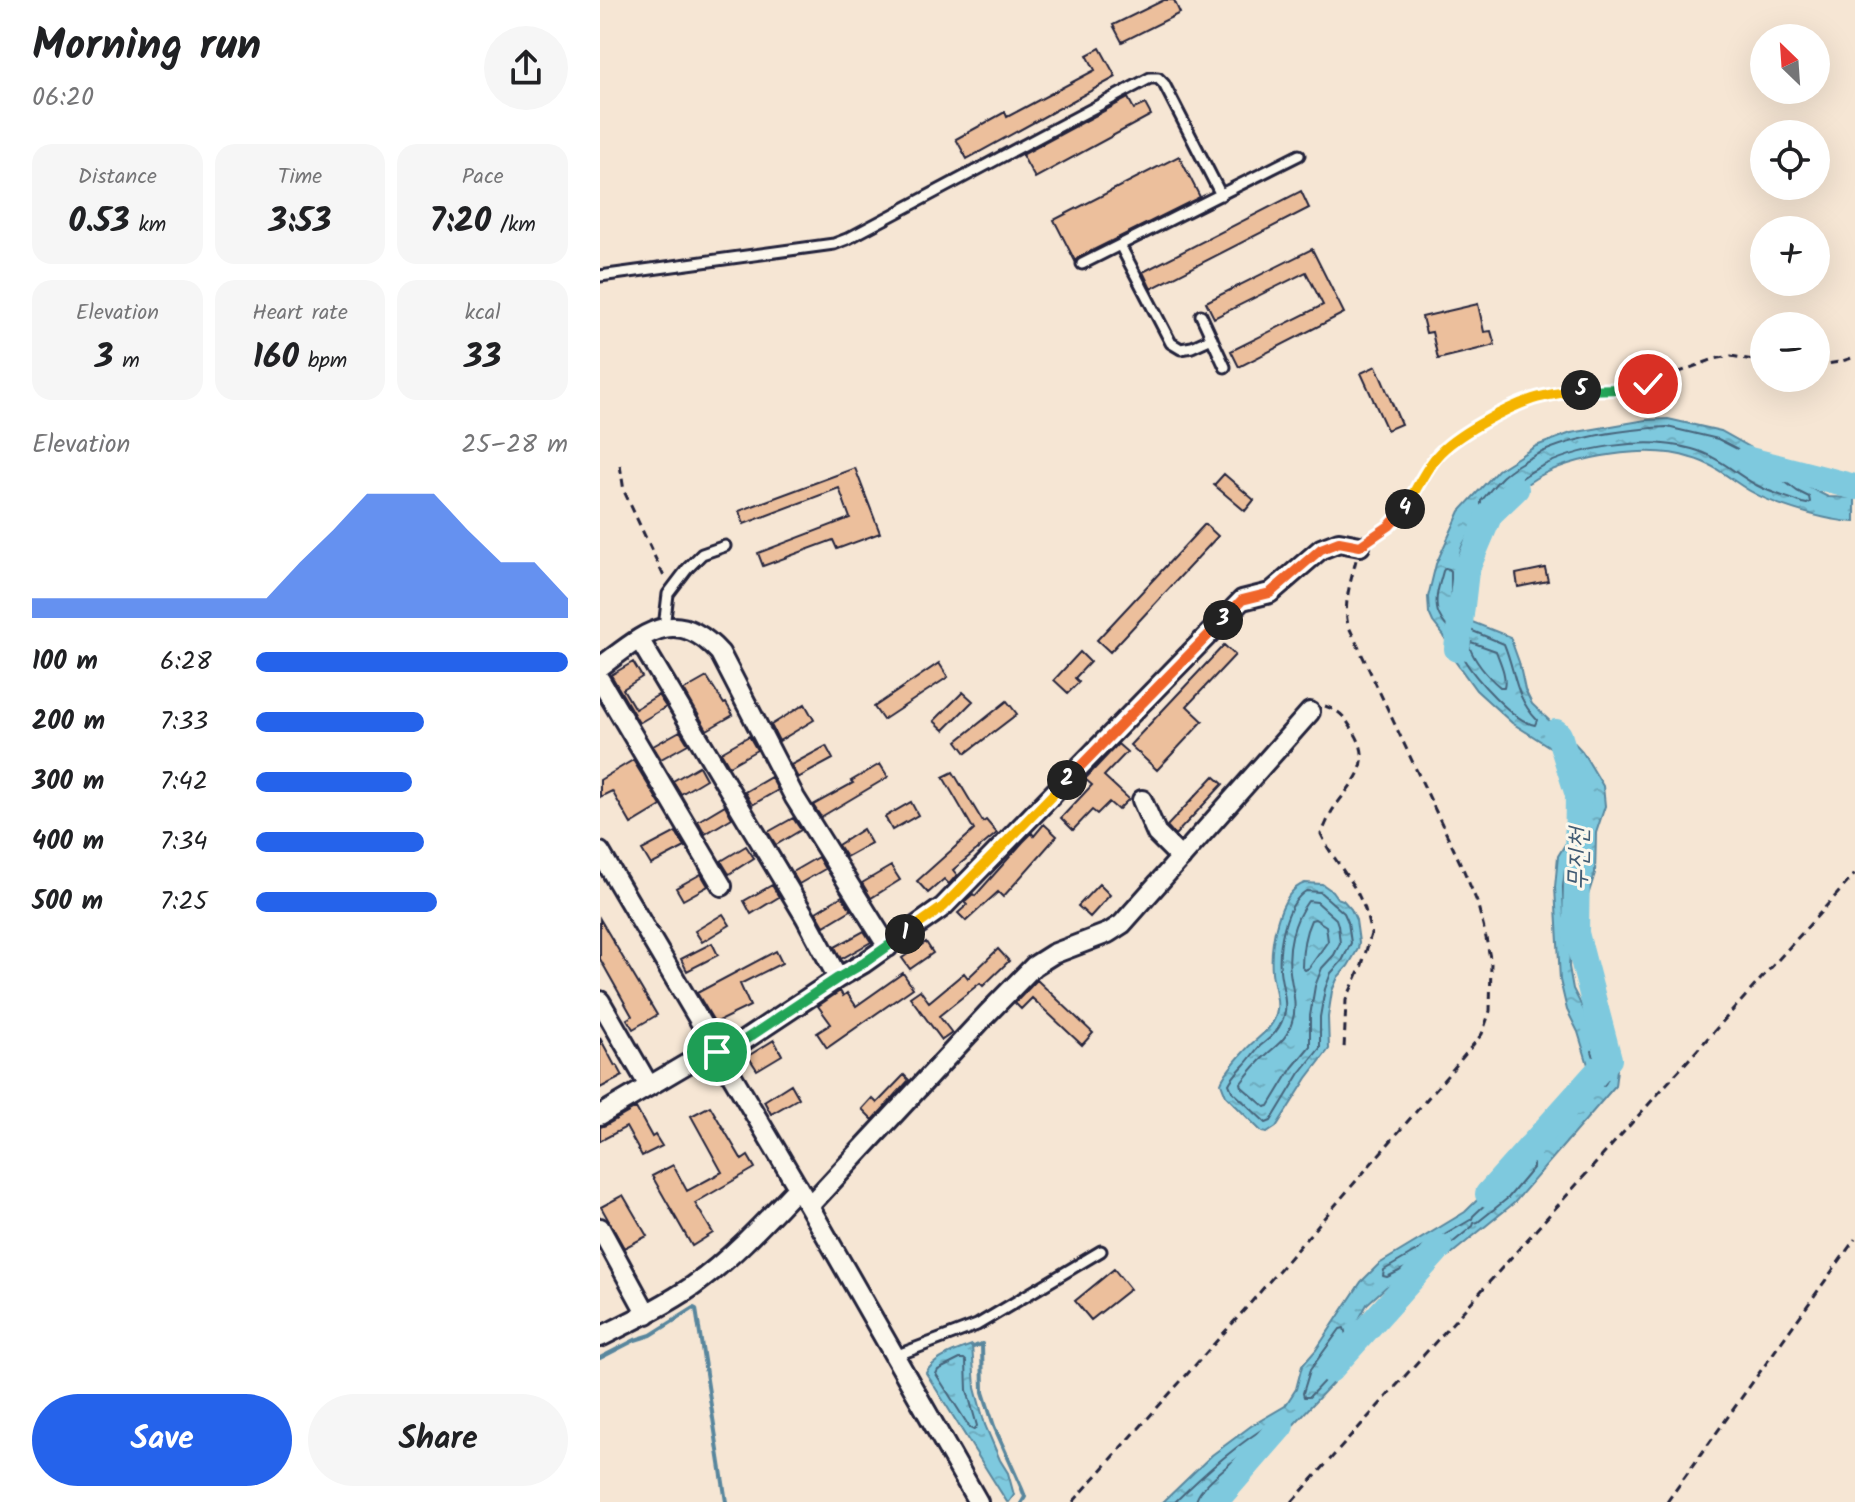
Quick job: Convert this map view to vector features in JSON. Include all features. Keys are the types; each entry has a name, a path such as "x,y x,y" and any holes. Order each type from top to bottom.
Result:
{"street":[{"path":"600,1115 702,1055 728,1051 888,947 943,907 1242,600 1270,593 1321,549 1339,542 1360,546"},
{"path":"600,667 639,639 664,627 677,626 705,637 720,653 795,798 888,947"},
{"path":"639,639 806,918 838,978"},
{"path":"600,680 722,886"},
{"path":"809,1206 1034,966 1053,954 1108,933 1122,924 1310,712"},
{"path":"1142,800 1157,834 1181,858"},
{"path":"602,860 798,1187 978,1502"},
{"path":"600,1001 649,1086"},
{"path":"600,1337 647,1314 693,1286 738,1249 798,1187"},
{"path":"600,1228 647,1314"}],"lane":[{"path":"600,276 834,244 1150,78 1158,78 1164,84 1221,195"},
{"path":"1082,264 1299,155"},
{"path":"1120,245 1171,343 1181,349 1212,338"},
{"path":"1201,315 1225,367"},
{"path":"664,627 668,594 702,554 725,546"},
{"path":"895,1356 977,1325 1101,1251"}],"path":[{"path":"1073,1502 1453,1069 1482,1034 1490,1011 1491,963 1477,902 1348,625 1348,595 1360,546 1402,514 1437,457 1453,441 1510,409 1554,393 1623,389 1648,384 1731,356 1750,359"},
{"path":"1830,364 1855,357"},
{"path":"620,465 624,491 666,581 668,594"},
{"path":"1310,712 1324,705 1340,712 1361,742 1361,772 1331,814 1321,834 1356,890 1371,934 1362,965 1346,1000 1344,1050"},
{"path":"1292,1502 1855,874"},
{"path":"1667,1502 1855,1239"}],"water":[{"path":"1668,419 1721,431 1757,451 1802,484 1828,497 1855,498 1855,522 1815,515 1772,502 1715,468 1691,458 1655,452 1612,454 1552,470 1524,486 1471,533 1461,549 1458,562 1458,610 1467,620 1510,637 1532,704 1582,751 1603,786 1605,806 1596,833 1595,873 1571,939 1569,967 1573,989 1591,1024 1610,1049 1617,1069 1615,1086 1514,1203 1450,1255 1386,1287 1367,1304 1355,1327 1353,1351 1342,1373 1285,1434 1250,1459 1201,1502 1163,1502 1212,1455 1285,1406 1296,1389 1302,1366 1361,1282 1379,1264 1465,1212 1585,1095 1591,1084 1589,1068 1578,1032 1567,1010 1560,980 1555,887 1558,856 1588,800 1585,786 1578,774 1553,749 1512,723 1476,690 1433,622 1428,597 1436,564 1460,511 1498,470 1536,446 1571,433"},
{"path":"1305,883 1322,884 1351,909 1356,920 1358,949 1332,991 1328,1017 1329,1049 1276,1127 1267,1133 1262,1132 1226,1096 1221,1083 1236,1060 1274,1019 1277,1001 1272,962 1277,922 1288,897 1295,888"},
{"path":"972,1345 975,1388 985,1425 1008,1473 1014,1495 1009,1502 926,1373 939,1359"}],"building":[{"path":"1164,0 1174,0 1180,13 1122,42 1113,25"},
{"path":"1100,48 1116,77 967,159 956,139 1005,112 1007,117 1095,70 1087,55"},
{"path":"1128,98 1134,109 1145,104 1151,115 1035,178 1022,155"},
{"path":"1179,156 1200,197 1075,261 1054,220"},
{"path":"1301,191 1309,208 1151,289 1143,272"},
{"path":"1312,249 1344,313 1239,367 1231,351 1323,305 1306,272 1214,318 1206,302"},
{"path":"1478,304 1484,332 1491,331 1495,345 1438,359 1432,332 1426,333 1422,317"},
{"path":"1376,366 1401,424 1387,430 1361,373"},
{"path":"855,468 880,533 837,549 833,540 763,566 758,553 850,518 839,488 744,524 739,511"},
{"path":"1224,474 1254,500 1245,511 1214,485"},
{"path":"1205,524 1218,536 1110,652 1097,640"},
{"path":"1545,568 1548,581 1518,587 1516,574"},
{"path":"1224,645 1235,655 1187,706 1203,721 1157,770 1130,745"},
{"path":"1080,652 1090,662 1075,678 1079,682 1068,693 1054,680"},
{"path":"633,662 642,677 623,689 635,709 658,695 666,707 639,723 611,675"},
{"path":"939,663 948,677 883,720 874,707"},
{"path":"707,677 733,715 707,730 684,690"},
{"path":"963,692 973,701 944,730 934,721"},
{"path":"1007,701 1017,714 966,753 957,741"},
{"path":"805,704 814,720 779,741 771,725"},
{"path":"680,731 688,744 661,759 653,746"},
{"path":"749,736 757,750 729,766 721,752"},
{"path":"1118,744 1127,752 1104,776 1129,799 1118,810 1109,802 1097,814 1092,810 1073,830 1061,818 1092,785 1085,779"},
{"path":"826,746 833,759 798,778 791,765"},
{"path":"633,760 661,806 631,824 612,791 600,797 600,780"},
{"path":"880,764 888,777 821,817 813,805"},
{"path":"699,766 706,779 681,794 673,781"},
{"path":"953,772 983,822 986,820 997,833 953,870 957,875 949,884 944,879 928,893 917,881 974,830 943,777"},
{"path":"1214,776 1223,784 1175,835 1167,826"},
{"path":"771,777 778,790 752,805 745,792"},
{"path":"911,802 918,815 892,830 885,817"},
{"path":"725,805 732,818 705,834 698,821"},
{"path":"793,818 801,830 776,845 768,832"},
{"path":"1044,824 1057,836 1003,897 998,892 966,921 958,913 967,905 964,902 973,894 975,896 1023,842 1032,833 1034,836"},
{"path":"863,829 871,843 846,857 838,845"},
{"path":"676,832 685,847 651,865 642,850"},
{"path":"746,846 754,858 729,874 721,861"},
{"path":"818,857 825,869 799,884 792,872"},
{"path":"891,866 900,880 871,898 862,883"},
{"path":"701,874 708,886 683,900 676,888"},
{"path":"1099,884 1110,895 1090,917 1078,906"},
{"path":"772,885 779,897 751,914 744,901"},
{"path":"842,896 851,910 824,926 816,912"},
{"path":"723,914 730,925 702,942 695,931"},
{"path":"600,919 657,1015 633,1029 627,1019 632,1016 600,959"},
{"path":"864,931 871,942 841,959 835,947"},
{"path":"926,942 933,953 910,969 902,958"},
{"path":"712,943 718,955 687,971 681,959"},
{"path":"998,949 1009,961 983,986 980,983 939,1016 952,1033 942,1040 910,997 920,990 929,1002 964,973 968,978"},
{"path":"776,951 782,963 740,984 750,1006 715,1023 697,993"},
{"path":"903,973 913,988 827,1048 817,1033 831,1024 818,1006 840,991 843,996 847,993 856,1006"},
{"path":"1037,980 1093,1033 1082,1045 1032,998 1021,1009 1015,1003"},
{"path":"600,1038 623,1076 600,1088"},
{"path":"774,1040 782,1055 757,1070 748,1056"},
{"path":"904,1075 909,1080 873,1120 862,1109 872,1098 877,1103"},
{"path":"791,1084 799,1098 771,1114 764,1101"},
{"path":"710,1106 742,1160 748,1156 755,1168 695,1203 713,1233 692,1246 652,1176 673,1165 687,1191 722,1172 691,1116"},
{"path":"636,1108 652,1137 655,1135 662,1146 642,1156 626,1127 600,1141 600,1127"},
{"path":"623,1195 647,1236 624,1248 601,1207"},
{"path":"1114,1269 1130,1289 1091,1320 1075,1301"}],"waterway":[{"name":"무진천","path":"1746,459 1855,487"},
{"name":"무진천","path":"1457,649 1466,571 1490,514 1516,489"},
{"name":"무진천","path":"1488,1194 1609,1059 1576,933 1578,795 1556,732"},
{"name":"무진천","path":"1330,1370 1440,1247"},
{"path":"600,1358 651,1335 696,1309 726,1502"},
{"path":"973,1347 982,1344 983,1392 994,1426 1025,1497 1022,1502"},
{"name":"무진천","path":"1215,1502 1281,1426"}],"route":[{"path":"717,1052 728,1051 864,963 943,907 1242,600 1270,593 1321,549 1339,542 1360,546 1389,526 1402,514 1437,457 1453,441 1510,409 1554,393 1623,389 1648,384"}]}
